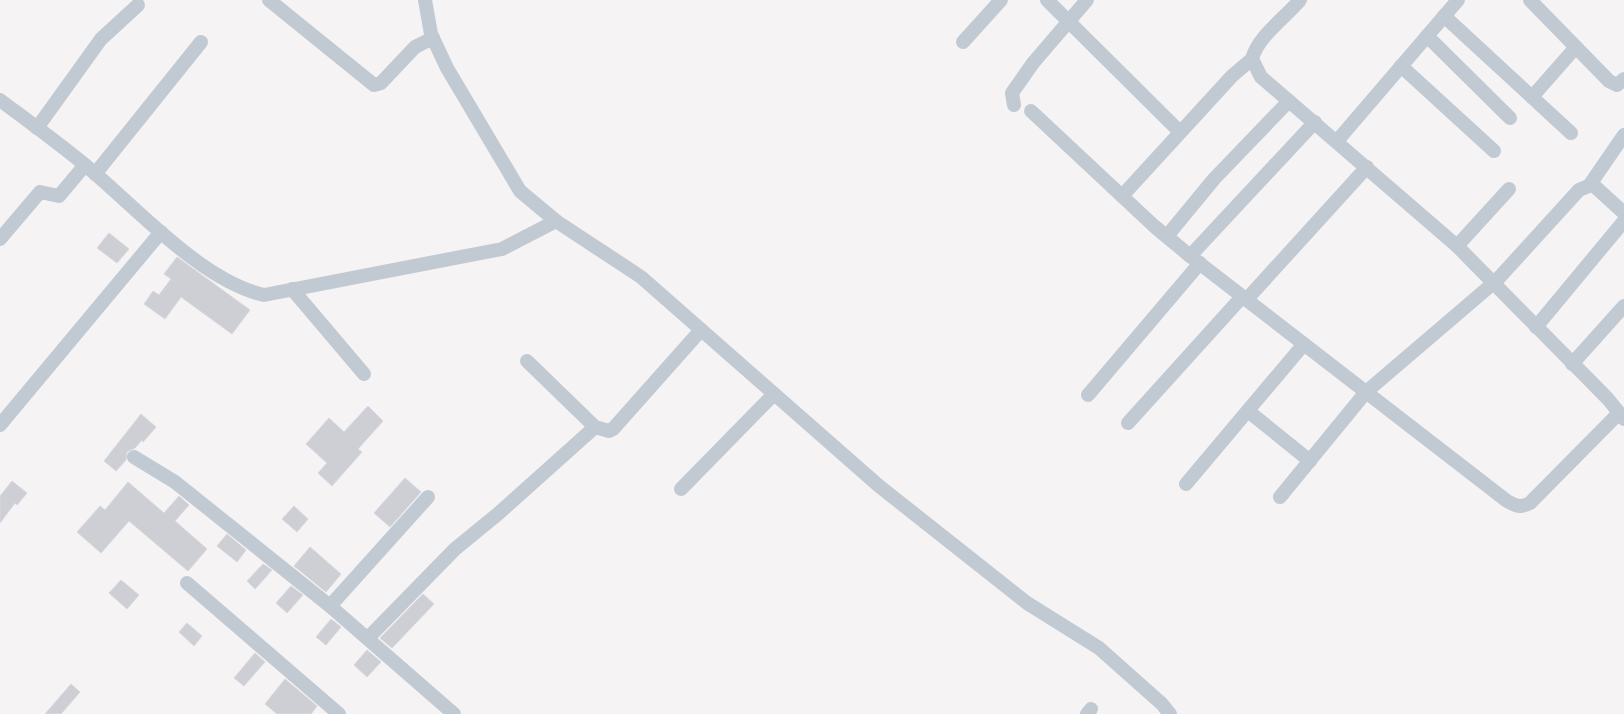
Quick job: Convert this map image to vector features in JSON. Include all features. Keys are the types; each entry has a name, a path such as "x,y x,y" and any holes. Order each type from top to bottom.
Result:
{"street":[{"path":"268,0 374,85 381,83 415,47 432,38"},
{"path":"425,0 432,38 451,75 520,191 556,221 641,277 879,486 1027,603 1099,648 1162,704 1170,714"},
{"path":"963,42 1001,0"},
{"path":"1047,0 1180,132"},
{"path":"1014,105 1012,93 1033,63 1070,23 1087,0"},
{"path":"1122,196 1232,76 1252,59 1259,44 1300,0"},
{"path":"1337,141 1458,0"},
{"path":"1530,0 1612,84 1617,85 1624,79"},
{"path":"37,128 101,39 138,5"},
{"path":"1444,16 1571,133"},
{"path":"1428,36 1510,118"},
{"path":"0,239 40,192 60,196 90,170 201,42"},
{"path":"1532,97 1576,48"},
{"path":"1031,111 1122,196 1195,259 1507,501 1517,506 1524,506 1530,503 1621,416 1608,399 1457,246 1261,77 1252,59"},
{"path":"1401,66 1494,151"},
{"path":"0,100 90,170 161,232 229,284 246,291 264,295 502,249 556,221"},
{"path":"1167,236 1214,179 1289,102"},
{"path":"1088,394 1195,259 1315,122"},
{"path":"1591,186 1591,181 1624,135"},
{"path":"1247,299 1367,167"},
{"path":"1591,186 1624,213"},
{"path":"1280,497 1366,392 1493,282 1579,190 1591,186"},
{"path":"1457,246 1509,189"},
{"path":"1536,327 1624,221"},
{"path":"0,425 161,232"},
{"path":"292,289 364,374"},
{"path":"1128,423 1241,298 1247,299"},
{"path":"1572,364 1624,306"},
{"path":"527,361 595,427 605,432 613,429 701,330"},
{"path":"1186,484 1304,344"},
{"path":"681,489 774,394"},
{"path":"1248,410 1310,461"},
{"path":"368,638 455,549 499,513 595,427"},
{"path":"134,457 175,482 330,606 454,714"},
{"path":"330,606 428,497"},
{"path":"187,583 340,714"}],"building":[{"path":"109,233 129,249 117,263 97,248"},
{"path":"177,257 250,310 232,334 181,297 165,319 144,304 153,291 159,295 171,279 164,274"},
{"path":"368,406 383,421 358,449 362,452 332,486 318,473 327,463 306,444 329,418 344,432"},
{"path":"141,414 156,427 143,442 142,440 135,448 127,452 126,460 116,471 104,461"},
{"path":"405,478 421,492 390,527 374,513"},
{"path":"12,481 27,493 17,505 15,503 0,523 0,496"},
{"path":"128,482 164,513 179,496 189,505 175,521 207,549 188,571 129,521 101,553 77,532 100,506 105,510"},
{"path":"294,506 308,519 297,532 282,519"},
{"path":"227,534 246,550 237,562 217,546"},
{"path":"310,547 341,574 326,592 294,566"},
{"path":"263,564 272,570 255,589 247,581"},
{"path":"121,580 139,595 127,609 109,593"},
{"path":"291,586 303,595 287,613 276,603"},
{"path":"423,594 434,604 392,648 380,638"},
{"path":"331,619 341,627 326,645 316,637"},
{"path":"187,623 202,636 194,646 179,632"},
{"path":"367,650 381,662 367,677 354,665"},
{"path":"255,653 265,662 244,686 234,678"},
{"path":"285,679 317,706 311,714 277,714 265,704"},
{"path":"71,684 80,692 61,714 45,714"}]}
